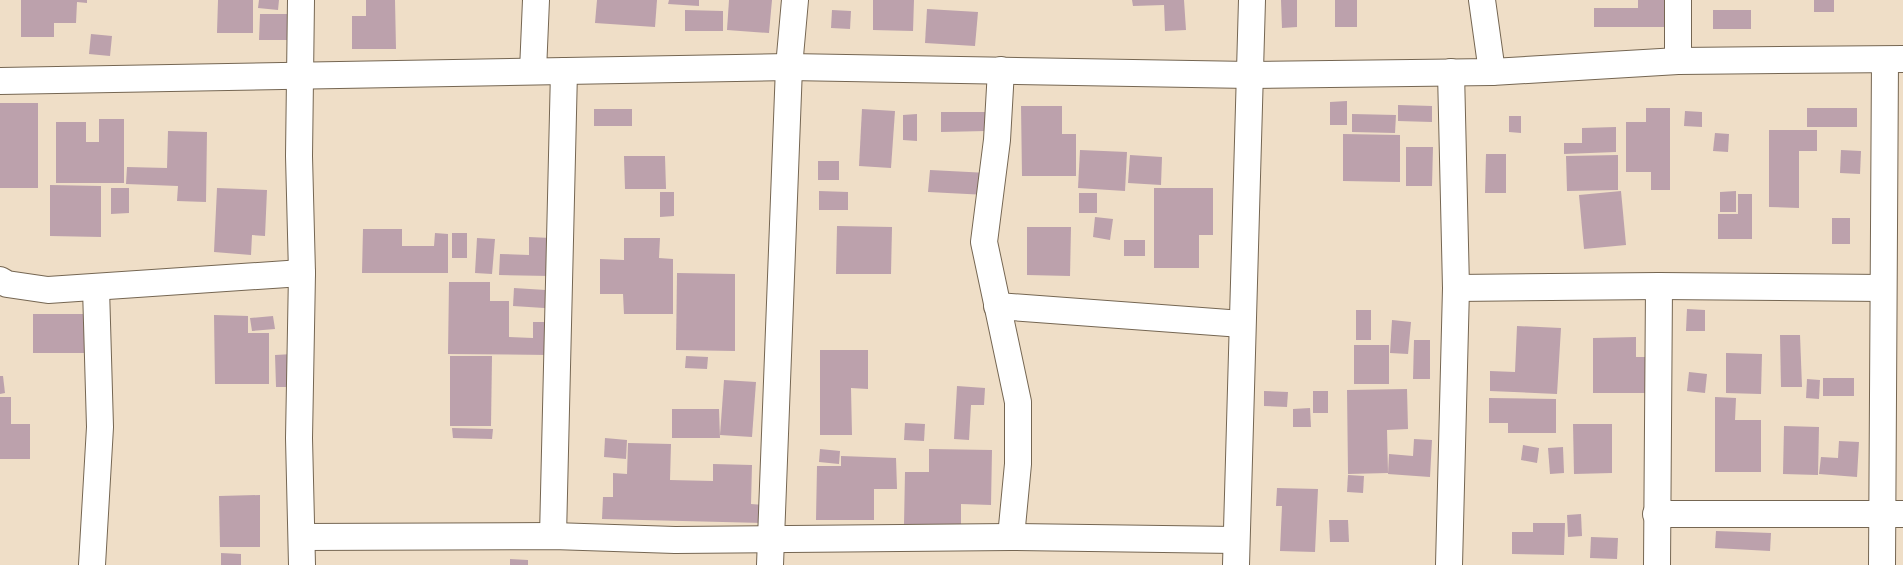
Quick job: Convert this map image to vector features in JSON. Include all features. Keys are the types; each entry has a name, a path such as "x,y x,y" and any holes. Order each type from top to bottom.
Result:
{"street":[{"path":"301,0 302,273 299,438 302,565"},
{"path":"533,71 536,0"},
{"path":"770,565 789,67 795,0"},
{"path":"302,537 553,536 675,540 772,537 1011,537 1236,552 1252,0"},
{"path":"1482,0 1492,72"},
{"path":"1678,0 1678,61"},
{"path":"0,81 300,74 789,67 1250,75 1492,72 1678,61 1894,60 1884,288 1894,514 1882,565"},
{"path":"1001,70 997,140 984,242 1018,402 1018,464 1011,537"},
{"path":"553,536 564,71"},
{"path":"1449,565 1456,288 1451,72"},
{"path":"0,280 7,284 48,290 302,273"},
{"path":"1456,288 1659,286 1884,288"},
{"path":"1657,565 1659,286"},
{"path":"92,565 100,427 96,288"},
{"path":"997,306 1242,324"},
{"path":"1656,514 1894,514"}],"building":[{"path":"21,0 87,0 87,3 77,2 76,23 54,23 54,37 21,37"},
{"path":"218,0 253,0 253,33 217,33"},
{"path":"259,0 279,0 278,10 258,8"},
{"path":"366,0 395,0 396,49 352,49 352,16 366,16"},
{"path":"597,0 657,0 655,27 595,23"},
{"path":"669,0 699,0 699,6 668,4"},
{"path":"729,0 772,0 769,33 727,30"},
{"path":"873,0 914,0 913,31 873,30"},
{"path":"1132,0 1184,0 1186,30 1165,31 1164,5 1133,6"},
{"path":"1281,0 1297,0 1297,27 1282,28"},
{"path":"1335,0 1357,0 1357,27 1335,27"},
{"path":"1638,0 1672,0 1671,27 1594,27 1594,8 1638,8"},
{"path":"1814,0 1834,0 1834,12 1814,12"},
{"path":"927,9 978,12 975,46 925,43"},
{"path":"685,10 723,11 723,31 685,31"},
{"path":"832,10 851,11 850,29 831,28"},
{"path":"1713,10 1751,10 1751,29 1713,29"},
{"path":"260,14 289,14 289,40 259,40"},
{"path":"91,34 112,36 110,56 89,54"},
{"path":"1347,101 1347,125 1330,125 1330,102"},
{"path":"0,103 38,103 38,188 0,188"},
{"path":"1398,105 1432,106 1432,122 1398,121"},
{"path":"1021,106 1062,106 1062,134 1076,134 1076,176 1022,176"},
{"path":"1646,108 1670,108 1670,190 1651,190 1651,172 1626,172 1626,122 1646,122"},
{"path":"1807,108 1857,108 1857,127 1807,127"},
{"path":"594,109 632,109 632,126 594,126"},
{"path":"862,109 895,111 891,168 859,166"},
{"path":"1685,111 1702,112 1702,127 1684,126"},
{"path":"941,112 986,112 986,131 941,132"},
{"path":"917,114 917,141 903,140 903,115"},
{"path":"1352,114 1396,115 1395,133 1352,132"},
{"path":"1509,116 1521,116 1521,133 1509,132"},
{"path":"99,119 124,119 124,183 56,183 56,122 86,122 86,142 99,142"},
{"path":"1616,127 1616,152 1564,154 1564,143 1582,143 1582,128"},
{"path":"1769,130 1817,130 1817,151 1799,151 1799,208 1769,207"},
{"path":"168,131 207,132 206,202 177,201 178,186 126,184 127,167 167,168"},
{"path":"1715,133 1729,134 1728,152 1713,151"},
{"path":"1343,134 1400,135 1400,182 1343,181"},
{"path":"1406,147 1433,147 1432,186 1406,186"},
{"path":"1080,150 1127,152 1125,191 1078,188"},
{"path":"1841,150 1861,151 1860,174 1840,173"},
{"path":"1486,154 1506,154 1506,193 1485,193"},
{"path":"1130,155 1162,157 1161,185 1128,183"},
{"path":"1618,155 1618,190 1567,191 1566,156"},
{"path":"624,156 665,156 666,189 625,189"},
{"path":"818,161 839,161 839,180 818,180"},
{"path":"930,170 988,173 987,195 928,192"},
{"path":"50,185 101,186 101,237 50,236"},
{"path":"111,188 129,188 129,213 111,214"},
{"path":"217,188 267,190 265,236 252,235 251,255 214,252"},
{"path":"1154,188 1213,188 1213,235 1199,235 1199,268 1154,268"},
{"path":"819,191 848,192 848,210 819,210"},
{"path":"1621,191 1626,245 1584,249 1579,195"},
{"path":"1736,191 1736,212 1720,212 1720,192"},
{"path":"660,192 674,192 674,216 660,217"},
{"path":"1079,193 1097,193 1097,213 1079,213"},
{"path":"1738,194 1752,194 1752,239 1718,239 1718,214 1738,214"},
{"path":"1095,217 1113,219 1110,240 1093,237"},
{"path":"1832,218 1850,218 1850,244 1832,244"},
{"path":"837,226 892,227 891,274 836,274"},
{"path":"1027,227 1071,227 1070,276 1027,275"},
{"path":"363,229 402,229 402,246 434,246 435,233 448,234 448,273 362,273"},
{"path":"452,233 467,233 467,258 452,258"},
{"path":"529,237 551,238 550,276 499,275 500,254 529,255"},
{"path":"477,238 495,239 492,274 475,273"},
{"path":"624,238 660,238 659,258 673,259 673,314 624,314 623,294 600,294 600,259 624,260"},
{"path":"1124,240 1145,240 1145,256 1124,256"},
{"path":"677,273 735,274 735,351 676,350"},
{"path":"449,282 490,282 490,301 509,301 509,337 533,338 533,322 550,322 550,355 448,354"},
{"path":"514,288 562,291 560,309 513,306"},
{"path":"1687,309 1705,310 1705,331 1686,331"},
{"path":"1356,310 1371,310 1371,340 1356,340"},
{"path":"33,314 86,314 87,353 33,353"},
{"path":"214,315 248,316 248,333 269,333 269,384 215,384"},
{"path":"273,316 275,329 252,331 250,318"},
{"path":"1392,320 1411,322 1408,354 1390,353"},
{"path":"1517,326 1561,328 1557,394 1490,391 1490,371 1515,372"},
{"path":"1780,335 1800,335 1802,387 1781,387"},
{"path":"1636,337 1636,357 1652,357 1652,393 1593,393 1593,338"},
{"path":"1414,340 1430,340 1430,379 1413,379"},
{"path":"1354,345 1389,345 1389,384 1354,384"},
{"path":"820,350 868,350 868,389 851,388 852,435 820,435"},
{"path":"1726,353 1762,354 1761,394 1726,393"},
{"path":"293,354 293,387 276,387 275,355"},
{"path":"450,356 492,356 491,426 450,426"},
{"path":"686,356 708,357 707,369 685,368"},
{"path":"1689,372 1707,374 1705,393 1687,391"},
{"path":"0,376 3,376 5,393 0,394"},
{"path":"1823,378 1854,378 1854,396 1823,396"},
{"path":"1807,379 1820,380 1819,399 1806,398"},
{"path":"724,380 756,382 752,437 720,435"},
{"path":"957,386 985,388 984,405 971,405 969,440 954,439"},
{"path":"1407,389 1408,429 1387,430 1388,473 1348,474 1347,390"},
{"path":"1264,391 1288,392 1287,407 1264,406"},
{"path":"1313,391 1328,391 1328,413 1313,413"},
{"path":"0,397 11,397 11,424 30,424 30,459 0,459"},
{"path":"1715,397 1736,398 1735,420 1761,420 1761,472 1715,472"},
{"path":"1489,398 1556,399 1556,433 1508,433 1508,423 1489,423"},
{"path":"1310,408 1311,427 1293,427 1293,409"},
{"path":"672,409 719,409 720,438 672,438"},
{"path":"905,423 925,424 924,441 904,440"},
{"path":"1573,424 1612,424 1612,473 1574,474"},
{"path":"1784,426 1819,427 1818,475 1783,474"},
{"path":"452,428 493,429 492,439 453,438"},
{"path":"605,438 627,440 626,459 604,457"},
{"path":"1414,439 1432,440 1430,477 1388,474 1389,454 1413,456"},
{"path":"1839,441 1859,442 1857,477 1819,474 1821,457 1838,458"},
{"path":"628,443 671,444 670,480 713,481 713,464 752,465 751,504 764,505 763,523 602,519 603,497 613,497 613,473 627,474"},
{"path":"1523,445 1539,448 1537,463 1521,460"},
{"path":"1563,447 1564,473 1550,474 1548,448"},
{"path":"820,449 840,451 839,464 819,462"},
{"path":"929,449 992,450 991,505 961,504 961,526 904,525 905,472 929,472"},
{"path":"841,456 896,458 897,489 874,489 874,520 816,520 817,466 841,466"},
{"path":"1348,475 1364,476 1363,493 1347,492"},
{"path":"1277,488 1318,489 1315,552 1280,551 1282,506 1276,506"},
{"path":"260,495 260,547 220,547 219,496"},
{"path":"1581,514 1582,536 1568,537 1567,515"},
{"path":"1329,520 1348,520 1349,542 1330,542"},
{"path":"1533,523 1565,523 1564,555 1512,554 1512,532 1533,532"},
{"path":"1716,531 1771,533 1770,551 1715,548"},
{"path":"1591,537 1618,538 1617,559 1590,558"},
{"path":"221,553 241,554 241,565 221,565"},
{"path":"510,559 528,560 528,565 510,565"}]}
